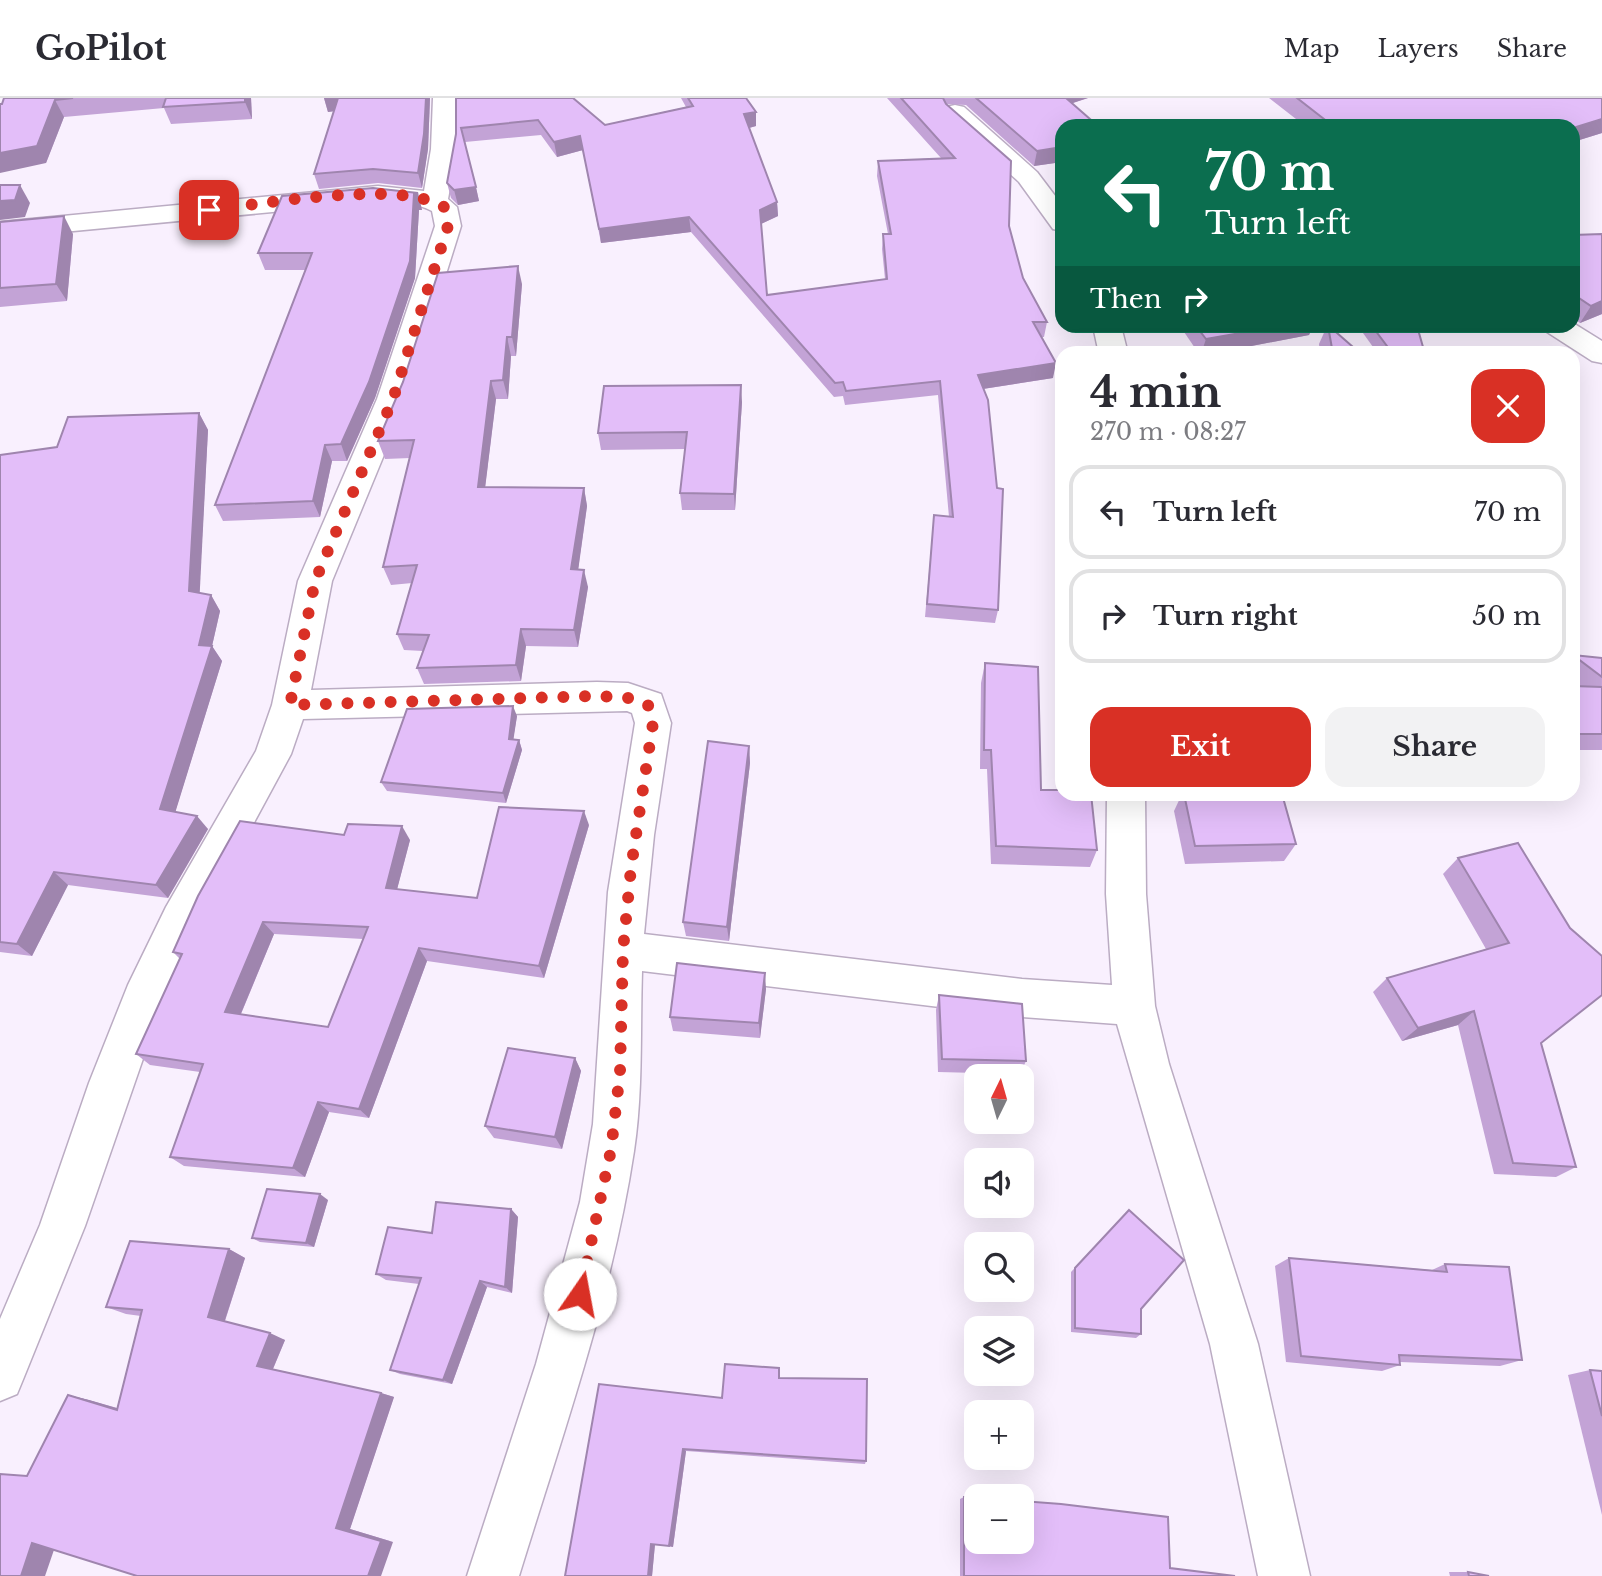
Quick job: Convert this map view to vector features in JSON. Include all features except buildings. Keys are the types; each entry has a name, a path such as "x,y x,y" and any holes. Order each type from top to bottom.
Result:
{"street":[{"path":"435,201 444,149 445,98"},
{"path":"955,112 1028,177 1055,214"},
{"path":"0,230 378,194 411,195 435,201 444,207 448,226 393,399 315,581 290,705 273,754 180,920 143,999 62,1226 0,1377"},
{"path":"1568,333 1602,354"},
{"path":"290,705 597,696 628,698 648,705 653,723 631,868 623,950 620,1072 611,1150 580,1294 492,1576"},
{"path":"1126,801 1126,894 1134,1006 1148,1064 1234,1345 1284,1576"},
{"path":"623,950 1021,998 1134,1006"}],"route":[{"path":"209,210 378,194 411,195 425,197 444,207 448,226 404,356 393,399 357,486 325,552 315,581 305,642 290,705 597,696 640,701 648,705 651,712 653,723 631,868 623,950 620,1072 611,1150 580,1294"}]}
